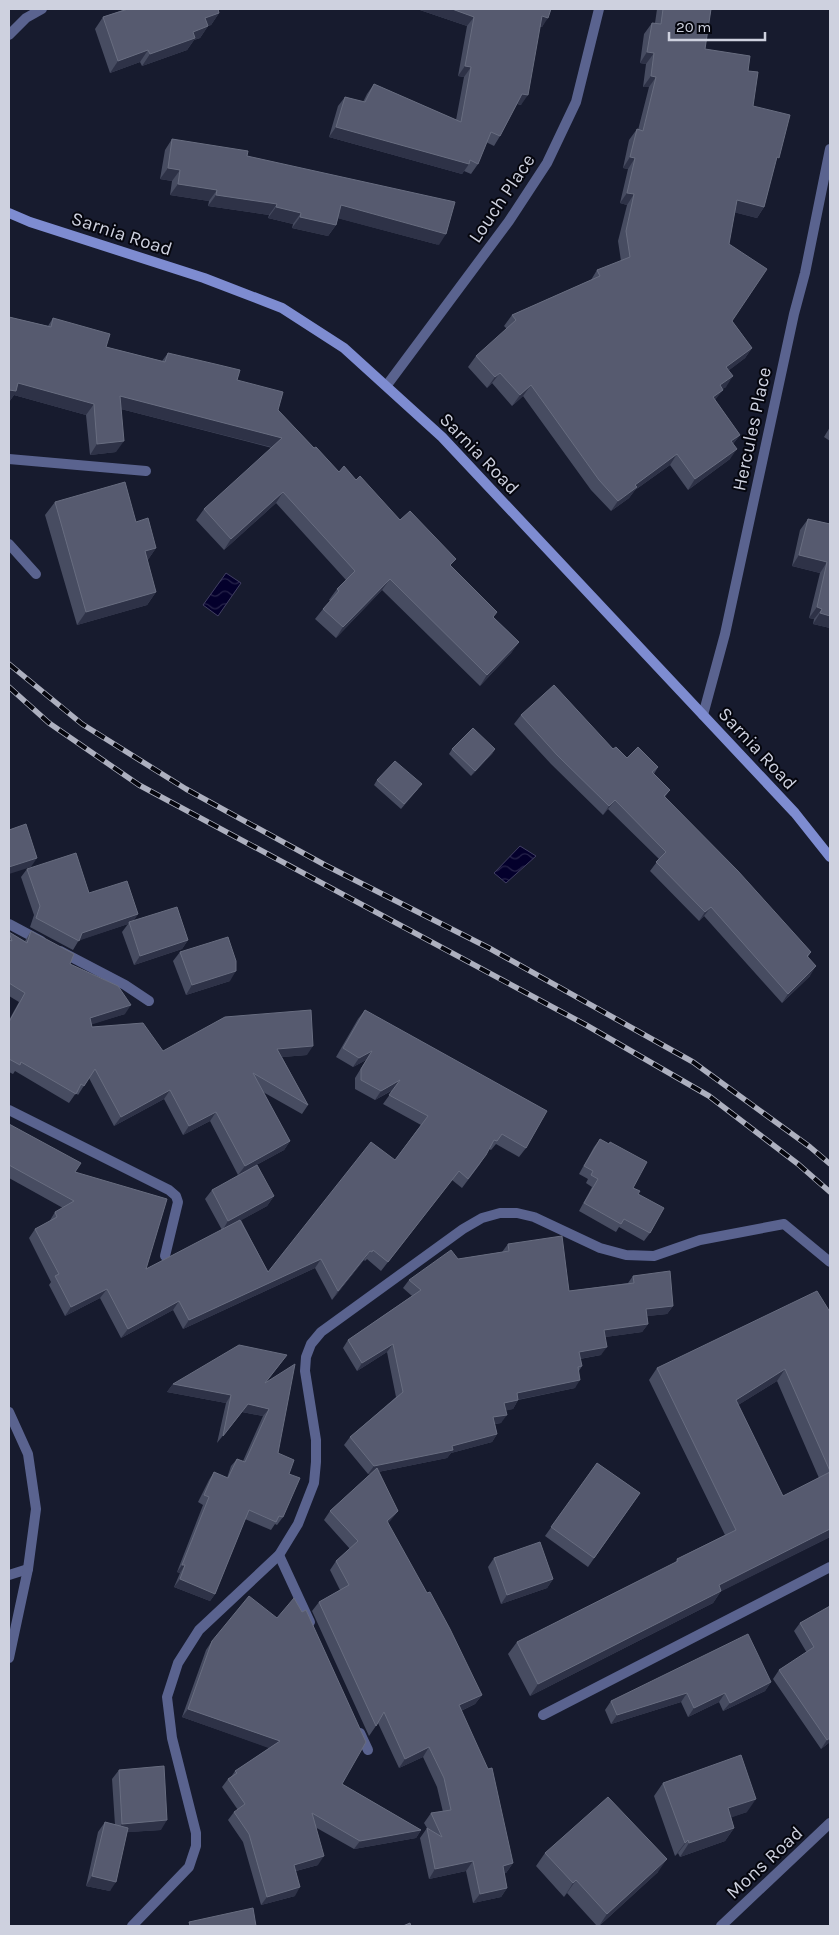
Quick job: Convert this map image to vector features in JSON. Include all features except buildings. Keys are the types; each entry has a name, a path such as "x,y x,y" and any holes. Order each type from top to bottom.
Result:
{"main road":[{"name":"Sarnia Road","path":"9,213 30,222 204,278 282,308 344,348 387,385 442,437 795,813 830,857"}],"street":[{"path":"9,35 26,18 42,9"},
{"name":"Louch Place","path":"387,385 509,221 547,162 576,102 599,9"},
{"name":"Hercules Place","path":"703,715 725,634 794,314 805,274 830,149"},
{"path":"9,459 146,471"},
{"path":"9,544 36,574"},
{"path":"9,924 125,984 149,1001"},
{"path":"9,1110 168,1190 176,1196 178,1202 165,1256"},
{"path":"132,1926 189,1867 196,1846 196,1833 172,1738 167,1697 178,1663 199,1630 279,1555 298,1524 314,1483 316,1440 305,1371 306,1357 311,1344 322,1332 464,1229 482,1218 500,1213 517,1213 534,1217 600,1248 626,1255 654,1256 700,1240 784,1224 830,1262"},
{"path":"9,1412 28,1454 36,1509 28,1569 9,1658"},
{"path":"279,1555 315,1635"},
{"path":"543,1715 830,1567"},
{"path":"9,1575 28,1569"},
{"path":"356,1724 368,1750"},
{"name":"Mons Road","path":"721,1926 830,1823"}],"water":[{"path":"226,573 241,583 218,616 203,605"},
{"path":"520,846 536,856 506,883 494,873"}],"railway":[{"path":"9,664 82,724 186,789 325,865 489,948 693,1062 810,1147 830,1164"},
{"path":"9,687 49,723 139,785 586,1025 709,1096 798,1164 830,1192"}]}
